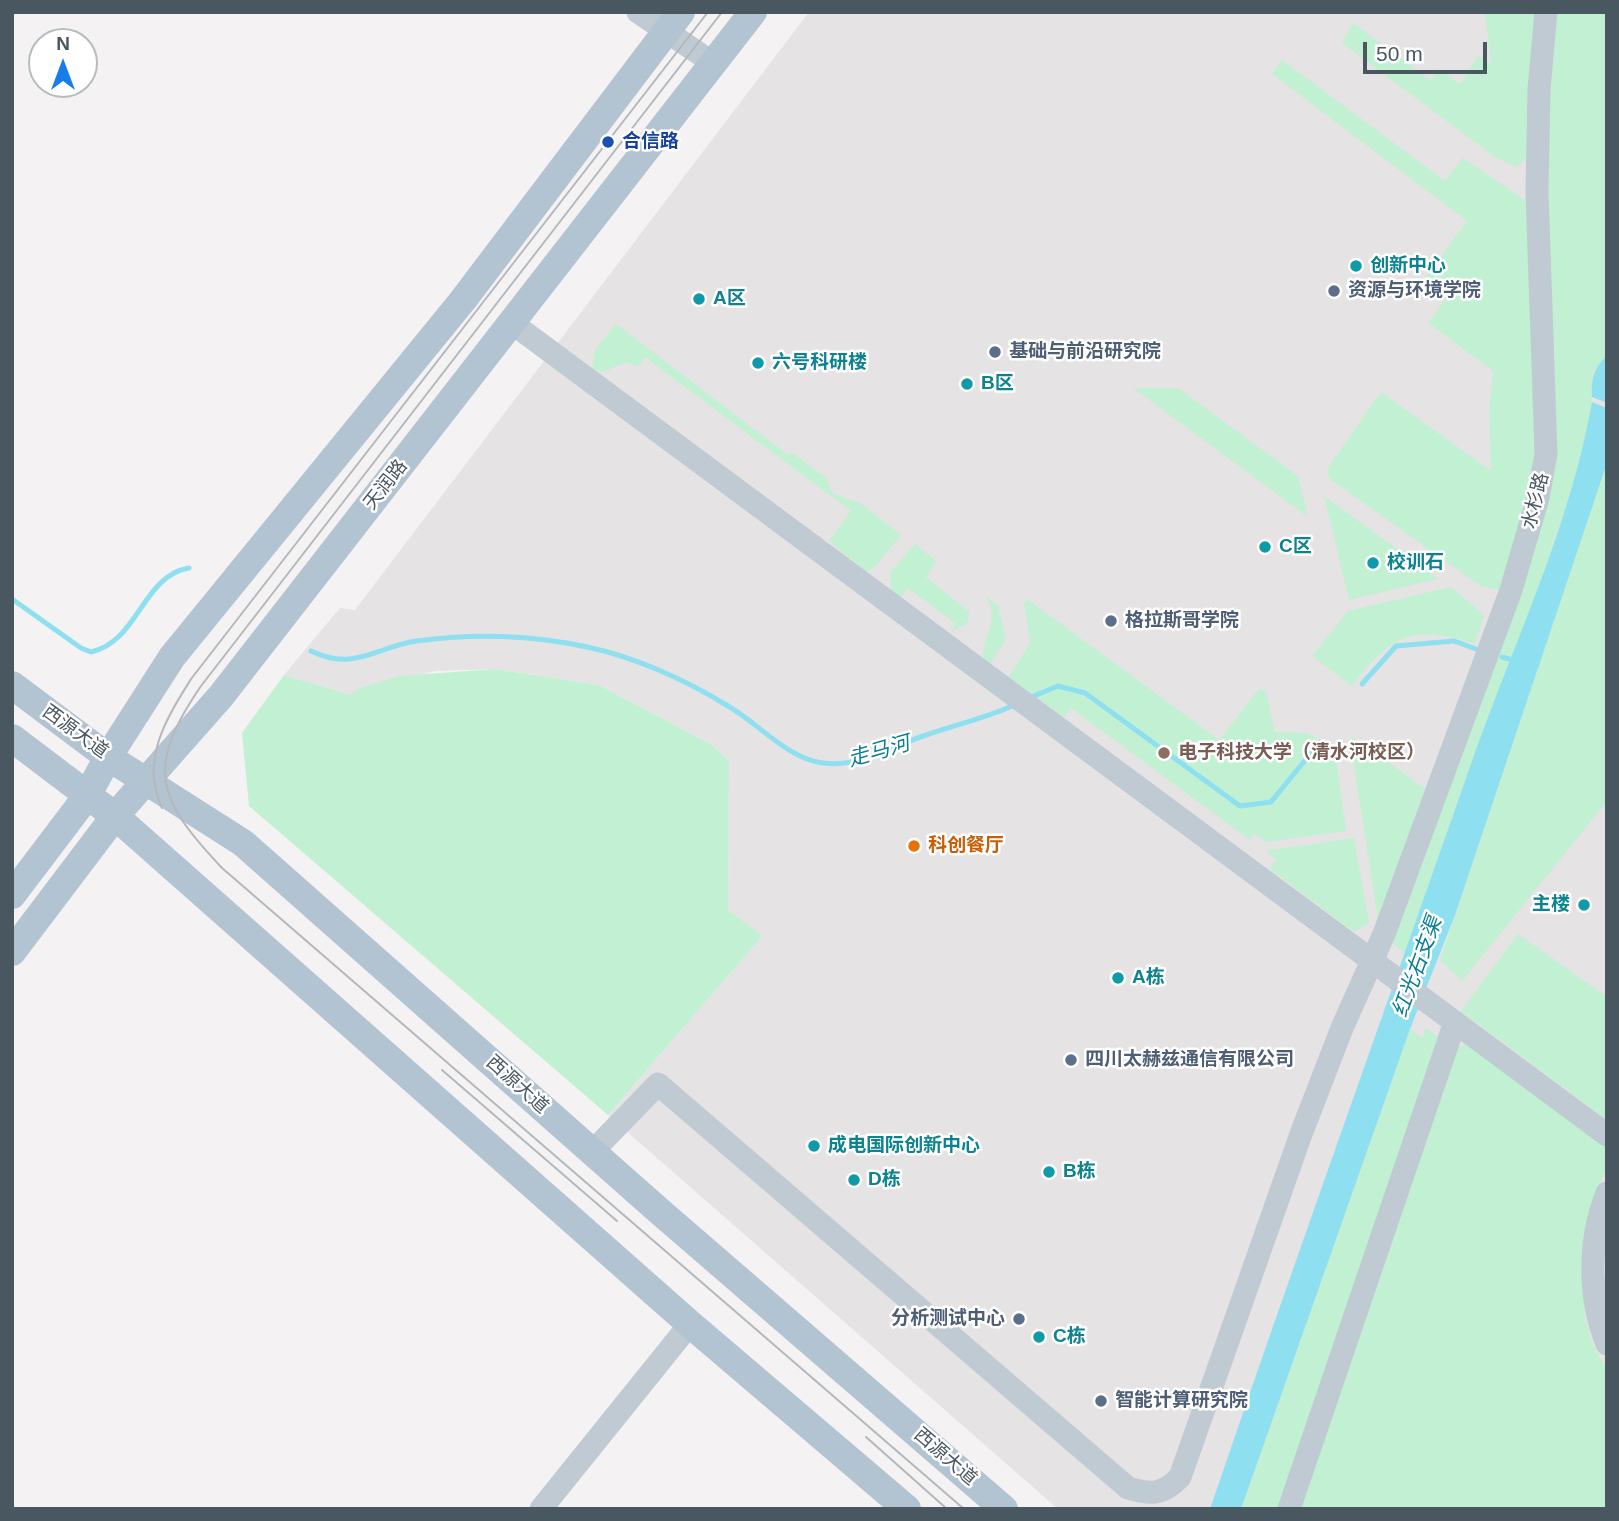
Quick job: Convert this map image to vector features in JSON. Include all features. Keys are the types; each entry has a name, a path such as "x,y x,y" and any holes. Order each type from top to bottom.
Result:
{"main road":[{"name":"天润路","path":"12,952 115,816 221,696 753,12"},
{"path":"12,895 87,796 108,757 172,657 463,300 673,22"},
{"name":"西源大道","path":"12,685 108,757 243,843 592,1152 1004,1509"},
{"path":"12,738 115,816 690,1324 907,1509"}],"street":[{"path":"638,12 673,22 713,63"},
{"name":"水杉路","path":"592,1152 658,1084 1128,1488 1157,1494 1168,1489 1180,1477 1301,1134 1342,1028 1372,962 1511,590 1543,478 1546,454 1537,192 1539,89 1546,12"},
{"path":"512,323 1607,1135"},
{"path":"1289,1509 1455,1022"},
{"path":"1607,1193 1597,1224 1592,1279 1595,1306 1607,1344"},
{"path":"541,1509 690,1324"}],"shaded area":[{"name":"电子科技大学（清水河校区）","path":"809,12 1607,12 1607,1509 1058,1509 608,1115 761,937 728,910 729,761 712,745 599,685 495,669 435,671 351,695 284,675 340,608 355,610"}],"green space":[{"path":"1485,12 1538,12 1527,158 1516,167 1495,157 1342,43 1353,23 1431,81 1439,69 1460,84 1478,56 1491,64"},
{"path":"1555,12 1607,12 1607,355 1593,373 1592,402 1583,456 1521,639 1480,739 1405,953 1391,942 1537,536 1544,154"},
{"path":"1282,60 1445,181 1463,158 1529,203 1536,461 1529,504 1500,590 1482,587 1330,479 1327,469 1381,392 1491,471 1489,411 1493,371 1429,323 1445,299 1423,281 1467,221 1272,74"},
{"path":"616,324 788,455 791,452 826,478 833,494 860,503 901,535 873,569 866,571 829,541 851,511 645,357 637,367 627,362 602,372 592,368 595,350"},
{"path":"1133,388 1178,388 1298,476 1308,517"},
{"path":"1607,463 1607,801 1462,981 1440,960"},
{"path":"1324,496 1438,579 1349,600"},
{"path":"915,544 936,561 926,577 969,612 968,622 949,634 956,624 908,588 900,598 891,591 890,573"},
{"path":"1451,587 1484,615 1475,644 1434,635 1404,638 1379,655 1352,686 1312,656 1348,611"},
{"path":"986,597 998,605 1006,639 990,664 983,658 992,620"},
{"path":"1027,599 1219,740 1260,688 1266,692 1275,732 1308,733 1335,751 1346,831 1267,842 1254,834 1250,840 1071,708 1064,717 1009,677 1030,643 1024,603"},
{"path":"495,669 599,685 712,745 729,761 728,910 762,936 608,1115 249,806 242,733 284,675 351,695 355,690 399,676"},
{"path":"1353,737 1425,789 1378,919 1350,740"},
{"path":"1354,838 1369,923 1354,932 1270,869 1276,859 1265,851"},
{"path":"1518,934 1607,997 1607,1120 1461,1011"},
{"path":"1426,1028 1439,1038 1280,1509 1241,1509 1410,1029 1422,1038"},
{"path":"1467,1044 1607,1145 1607,1165 1589,1214 1581,1265 1585,1319 1592,1342 1607,1372 1607,1509 1301,1509 1457,1048"}],"water":[{"path":"1607,355 1607,403 1592,397 1592,390 1594,374"},
{"name":"红光右支渠","path":"1592,402 1607,408 1607,463 1455,915 1410,1029 1241,1509 1210,1509 1487,719 1555,540 1570,495"}],"waterway":[{"name":"走马河","path":"12,599 81,648 91,652 107,646 120,635 161,583 173,573 189,568"},
{"name":"走马河","path":"311,651 326,657 352,659 417,641 481,636 545,640 587,647 642,663 695,687 739,713 785,748 823,763 837,764 864,759 1014,705"},
{"name":"走马河","path":"1362,684 1396,646 1454,641 1476,649"},
{"name":"走马河","path":"1502,657 1516,661"},
{"name":"走马河","path":"1029,698 1058,686 1085,693 1240,806 1271,802 1320,742"}],"tram line":[{"path":"162,808 156,790 155,757 165,725 191,679 708,12"},
{"path":"722,12 201,686 171,739 166,761 166,782 183,822 222,868 964,1509"},
{"path":"442,1070 617,1221"},
{"path":"866,1437 947,1509"}],"place":[{"name":"合信路","path":"608,142"},
{"name":"创新中心","path":"1356,266"},
{"name":"资源与环境学院","path":"1334,291"},
{"name":"A区","path":"699,299"},
{"name":"基础与前沿研究院","path":"995,352"},
{"name":"六号科研楼","path":"758,363"},
{"name":"B区","path":"967,384"},
{"name":"C区","path":"1265,547"},
{"name":"校训石","path":"1373,563"},
{"name":"格拉斯哥学院","path":"1111,621"},
{"name":"电子科技大学（清水河校区）","path":"1164,753"},
{"name":"科创餐厅","path":"914,846"},
{"name":"主楼","path":"1584,905"},
{"name":"A栋","path":"1118,978"},
{"name":"四川太赫兹通信有限公司","path":"1071,1060"},
{"name":"成电国际创新中心","path":"814,1146"},
{"name":"B栋","path":"1049,1172"},
{"name":"D栋","path":"854,1180"},
{"name":"分析测试中心","path":"1019,1319"},
{"name":"C栋","path":"1039,1337"},
{"name":"智能计算研究院","path":"1101,1401"}]}
